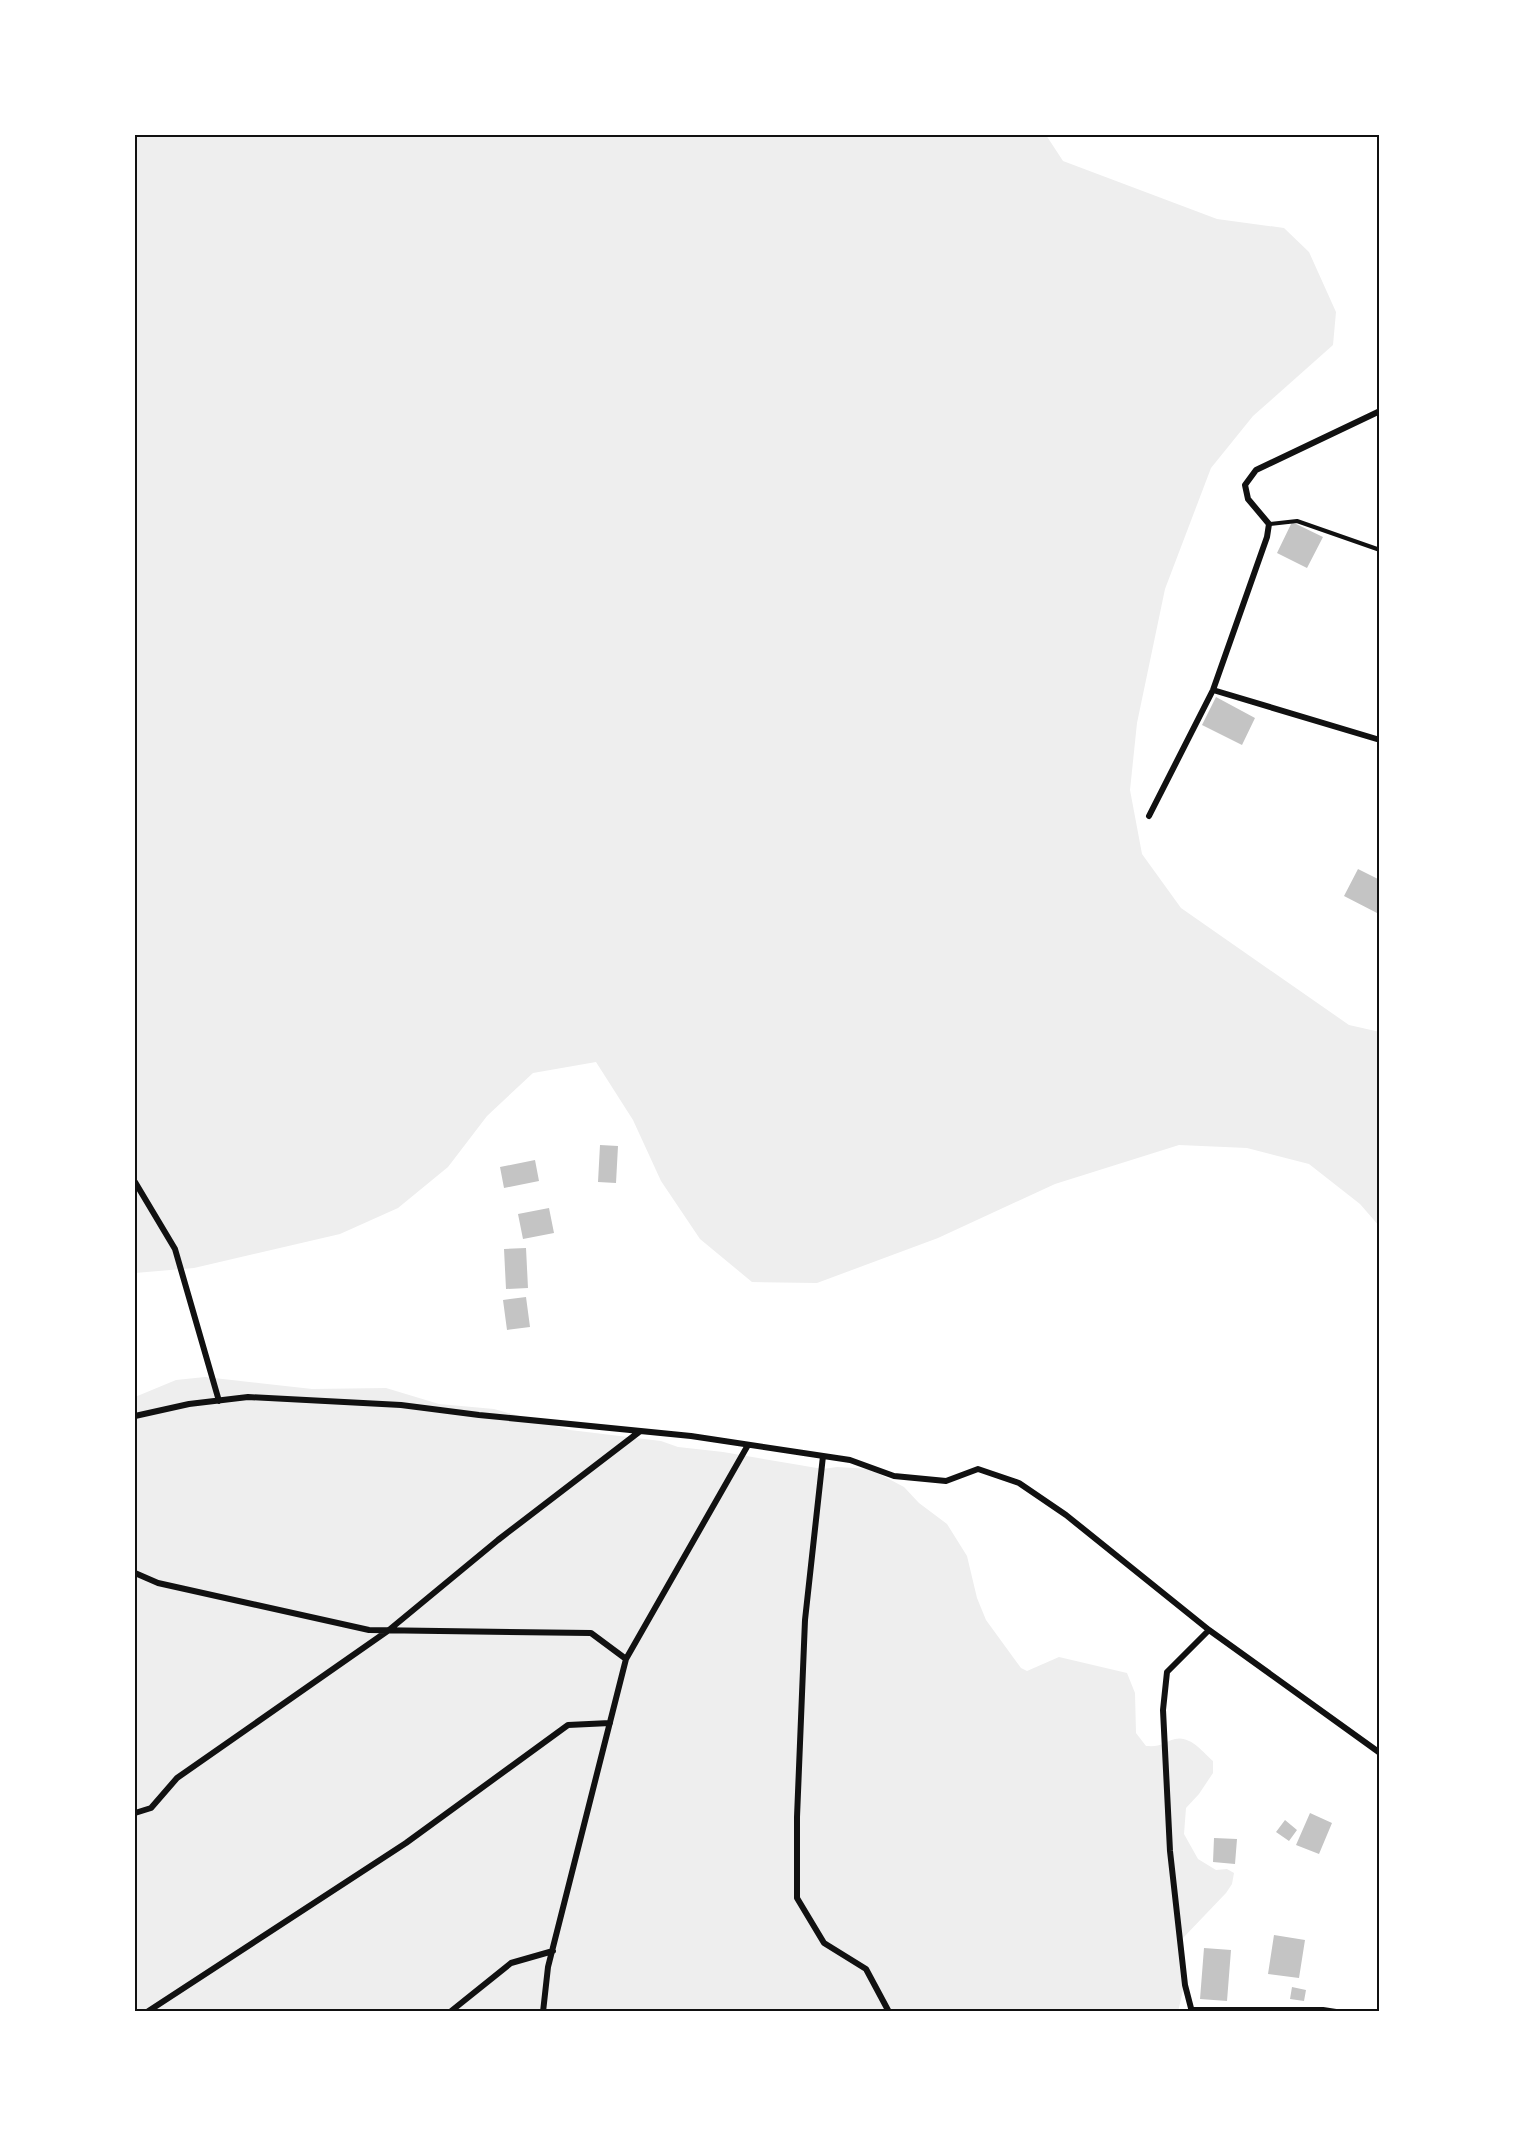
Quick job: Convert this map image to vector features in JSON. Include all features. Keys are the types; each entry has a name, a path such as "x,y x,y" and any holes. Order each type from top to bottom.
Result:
{"street":[{"path":"1149,816 1213,690 1267,537 1269,524 1248,499 1245,485 1256,470 1380,411"},
{"path":"1213,690 1380,740"},
{"path":"135,1182 175,1250 219,1401"},
{"path":"135,1416 189,1404 248,1397 401,1405 748,1445 850,1460 894,1476 946,1481 978,1469 1019,1483 1066,1515 1209,1630 1380,1753"},
{"path":"135,1813 151,1808 177,1778 389,1630 498,1540 639,1431"},
{"path":"543,2012 548,1967 626,1659 748,1445"},
{"path":"823,1456 805,1620 797,1817 797,1898 824,1943 867,1969 889,2012"},
{"path":"135,1573 169,1585 369,1630 591,1633 626,1659"},
{"path":"1209,1630 1167,1672 1163,1710 1170,1851 1185,1985 1192,2011 1323,2010 1336,2012"},
{"path":"147,2012 406,1843 568,1725 610,1723"},
{"path":"450,2012 511,1963 553,1951"}],"lane":[{"path":"1269,524 1297,521 1380,550"}],"shaded area":[{"path":"135,135 1046,135 1063,161 1217,219 1284,228 1309,252 1336,312 1333,345 1253,416 1211,468 1165,589 1137,723 1130,790 1142,854 1181,908 1349,1025 1380,1032 1380,1227 1360,1204 1309,1164 1247,1148 1179,1145 1055,1184 938,1238 817,1283 752,1282 700,1239 661,1181 633,1120 596,1062 533,1073 487,1116 448,1167 398,1208 340,1234 194,1268 135,1273"},
{"path":"205,1377 312,1389 386,1388 439,1404 494,1409 570,1430 661,1441 678,1447 723,1452 823,1469 837,1467 870,1469 904,1487 919,1503 947,1524 967,1556 977,1598 986,1620 1021,1668 1027,1671 1059,1657 1127,1673 1135,1693 1136,1733 1146,1746 1159,1745 1175,1739 1186,1739 1213,1761 1213,1773 1186,1808 1184,1834 1198,1859 1216,1870 1227,1869 1234,1873 1232,1884 1226,1893 1183,1938 1183,1990 1178,2012 135,2012 135,1397 176,1380"}],"building":[{"path":"1292,522 1323,537 1307,568 1277,553"},
{"path":"1216,697 1255,718 1242,745 1202,725"},
{"path":"1358,869 1380,880 1380,907 1377,913 1344,896"},
{"path":"600,1145 618,1146 616,1183 598,1182"},
{"path":"535,1160 539,1181 504,1188 500,1167"},
{"path":"549,1208 554,1233 523,1239 518,1214"},
{"path":"526,1248 528,1288 506,1289 504,1249"},
{"path":"526,1297 530,1327 507,1330 503,1300"},
{"path":"1310,1813 1332,1823 1319,1854 1296,1845"},
{"path":"1285,1820 1297,1830 1289,1841 1276,1832"},
{"path":"1214,1838 1237,1839 1235,1864 1213,1862"},
{"path":"1274,1935 1305,1940 1299,1978 1268,1974"},
{"path":"1204,1948 1231,1950 1227,2001 1200,1999"},
{"path":"1292,1987 1306,1990 1304,2001 1290,1999"}]}
